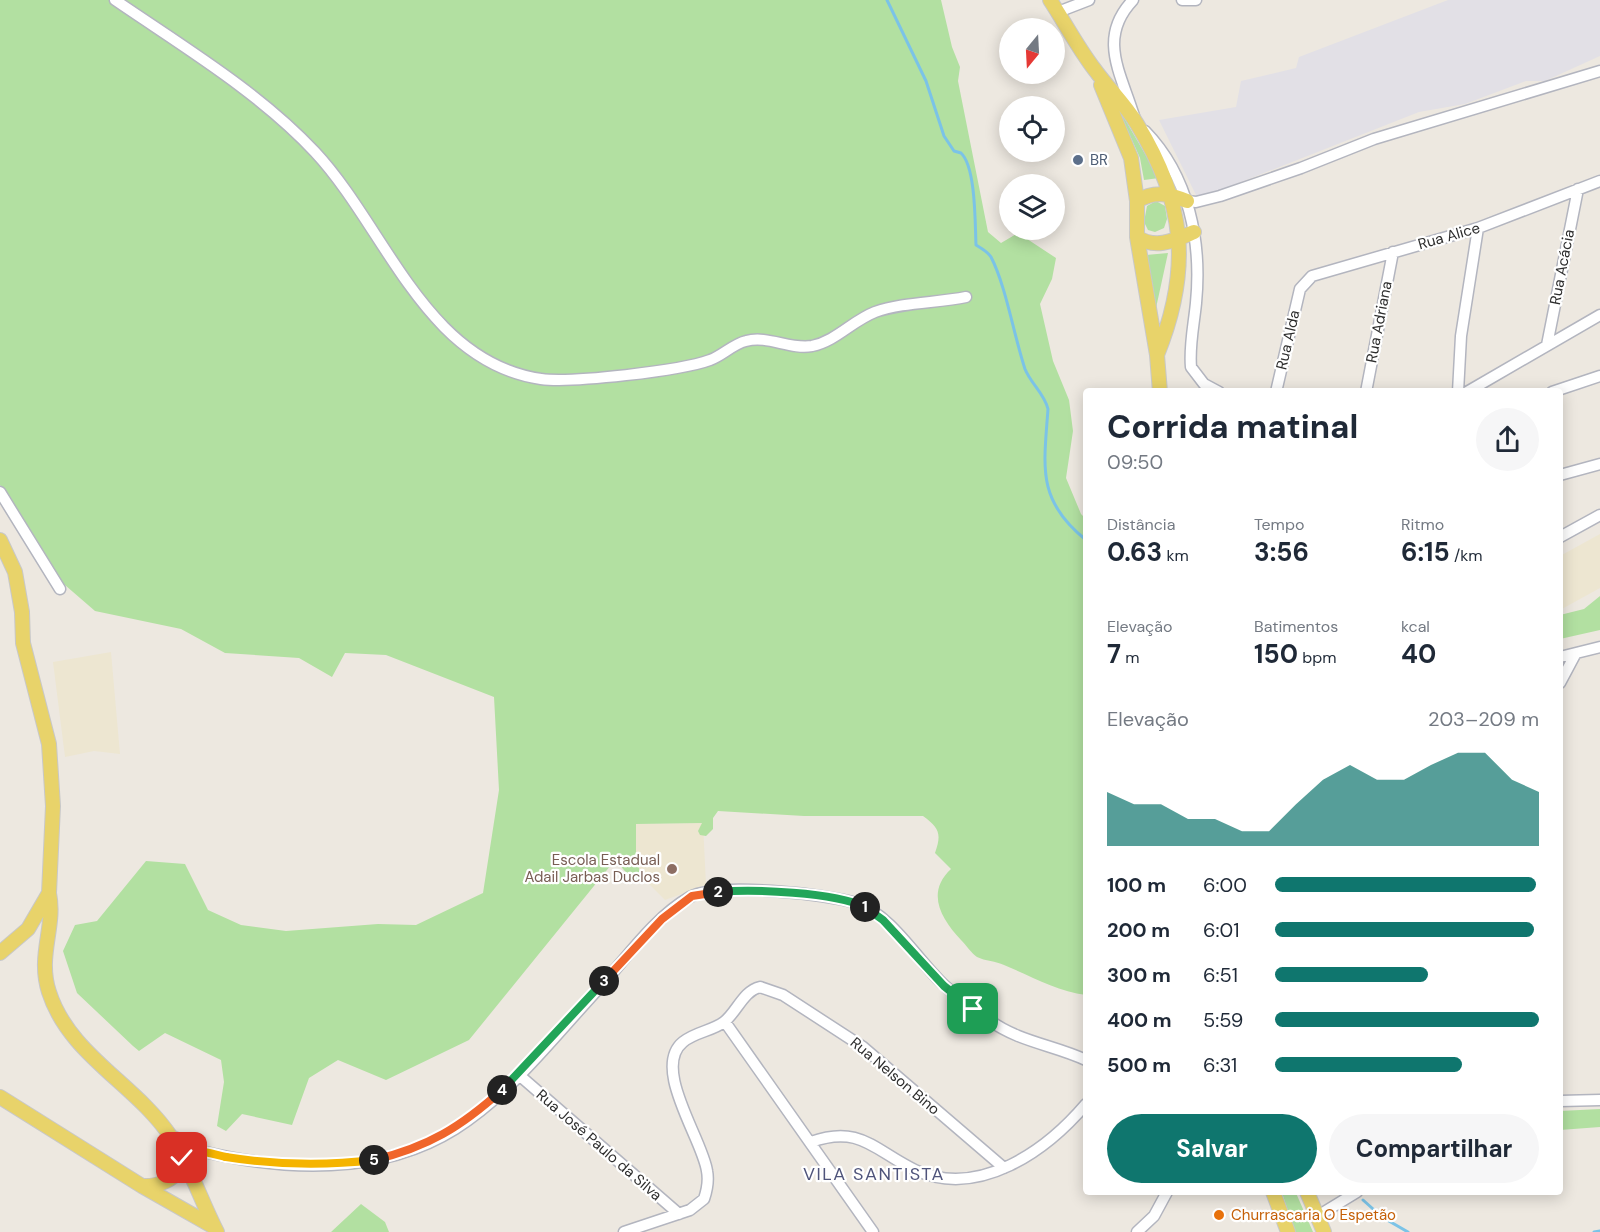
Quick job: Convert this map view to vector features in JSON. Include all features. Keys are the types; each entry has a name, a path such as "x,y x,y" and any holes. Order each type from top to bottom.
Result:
{"main road":[{"path":"1050,0 1094,69 1136,123 1166,178 1178,219 1179,268 1173,303 1157,355"},
{"path":"1094,69 1131,158 1137,201 1137,237 1157,355 1160,388"},
{"path":"1137,201 1154,194 1171,195 1187,201"},
{"path":"1137,237 1143,242 1157,244 1179,239 1194,232"},
{"path":"0,540 15,572 22,612 22,643 49,744 53,806 49,893 51,905 46,935 45,974 54,1006 85,1049 135,1097 171,1137 215,1229"},
{"path":"28,929 49,893"},
{"path":"0,953 28,929 37,925 46,935"},
{"path":"0,1097 215,1229"},
{"path":"171,1137 207,1152"},
{"path":"142,1186 159,1185 172,1179 183,1162"},
{"path":"1274,1195 1288,1232"},
{"path":"1308,1195 1324,1232"}],"street":[{"path":"114,0 200,57 268,108 307,145 356,201 389,255 425,306 461,344 516,374 544,379 575,379 666,369 708,361 744,341 758,339 807,347 823,344 873,313 966,297"},
{"path":"1058,12 1089,0"},
{"path":"1133,0 1122,11 1113,30 1112,44 1136,123 1156,142 1187,201 1194,232 1198,271 1190,357 1199,388"},
{"path":"1182,0 1196,0"},
{"path":"1187,201 1197,202 1220,196 1301,168 1374,139 1600,71"},
{"name":"Rua Alice","path":"1300,289 1312,276 1478,228 1600,181"},
{"name":"Rua Acácia","path":"1546,345 1578,189"},
{"path":"1458,388 1461,336 1478,228"},
{"name":"Rua Adriana","path":"1367,388 1393,252"},
{"name":"Rua Alda","path":"1277,388 1300,289"},
{"path":"1474,388 1600,315"},
{"path":"1563,388 1600,376"},
{"path":"1196,377 1212,388"},
{"path":"1563,474 1600,464"},
{"path":"0,492 60,590"},
{"path":"1563,535 1600,515"},
{"path":"1563,656 1600,647"},
{"path":"1563,677 1576,653"},
{"path":"183,1162 195,1159 207,1152 277,1165 327,1165 373,1160 409,1152 457,1128 519,1075 662,919 692,896 738,890 839,899 859,904 883,920 944,986 992,1022 1022,1038 1083,1059"},
{"name":"Rua Nelson Bino","path":"725,1022 755,988 760,987 783,995 863,1047 1004,1168"},
{"path":"624,1232 680,1214 698,1205 704,1199 708,1180 707,1170 678,1094 672,1068 681,1043 725,1022 873,1232"},
{"name":"Rua José Paulo da Silva","path":"519,1075 680,1214"},
{"path":"1563,1101 1600,1100"},
{"path":"811,1142 828,1136 846,1135 860,1138 916,1170 935,1177 958,1180 982,1177 1004,1168 1049,1141 1083,1107"},
{"path":"1137,1232 1154,1216 1165,1195"},
{"path":"1316,1217 1352,1195"}],"shaded area":[{"path":"1448,0 1600,0 1600,56 1545,81 1526,81 1465,104 1419,112 1198,199 1159,120 1236,107 1241,81 1296,68 1299,57"},
{"path":"1600,534 1600,588 1563,608 1563,554"},
{"path":"111,652 120,754 94,751 65,757 53,662"},
{"name":"Escola Estadual Adail Jarbas Duclos","path":"703,823 706,885 665,900 643,878 636,861 636,824"}],"green space":[{"path":"0,0 941,0 952,47 960,67 958,81 988,232 1001,243 1006,240 1029,240 1056,258 1052,279 1040,304 1053,361 1069,400 1073,431 1066,478 1083,516 1083,994 1054,987 1001,964 975,956 971,952 948,924 939,906 939,887 951,869 935,853 938,831 923,816 804,816 718,811 713,818 713,829 706,836 700,835 698,831 702,823 636,824 636,861 643,878 637,881 632,879 615,860 469,1040 386,1080 338,1060 309,1078 292,1125 242,1114 226,1131 217,1126 224,1082 221,1060 165,1033 139,1051 77,993 63,951 75,925 97,921 146,861 185,864 208,910 241,925 286,931 378,924 416,925 483,893 499,790 494,697 386,655 345,653 332,677 299,658 225,653 181,629 95,611 58,579 0,485"},
{"path":"1116,104 1159,178 1144,180 1140,158"},
{"path":"1156,201 1165,206 1167,219 1164,228 1155,232 1148,230 1144,222 1147,206"},
{"path":"1168,253 1156,308 1146,255"},
{"path":"1600,596 1600,630 1563,638 1563,614 1584,609"},
{"path":"1600,1109 1600,1127 1563,1130 1563,1111"},
{"path":"1283,1195 1297,1195 1313,1232 1295,1232"},
{"path":"361,1204 385,1222 389,1232 331,1232"}],"waterway":[{"path":"887,0 926,81 944,136 954,151 961,153 970,170 974,196 976,245 990,255 1005,296 1025,369 1044,398 1048,409 1045,465 1051,496 1058,511 1083,537"},
{"path":"1363,1200 1382,1217 1408,1232"},
{"path":"1594,1232 1600,1231"}],"place":[{"name":"BR","path":"1078,160"},
{"name":"Escola Estadual Adail Jarbas Duclos","path":"672,869"},
{"name":"Churrascaria O Espetão","path":"1219,1215"}],"district":[{"name":"VILA SANTISTA","path":"874,1174"}],"route":[{"path":"182,1158 191,1151 201,1151 277,1165 327,1165 373,1160 409,1152 434,1141 457,1128 519,1075 662,919 692,896 738,890 758,890 839,899 859,904 883,920 944,986 973,1009"}]}
